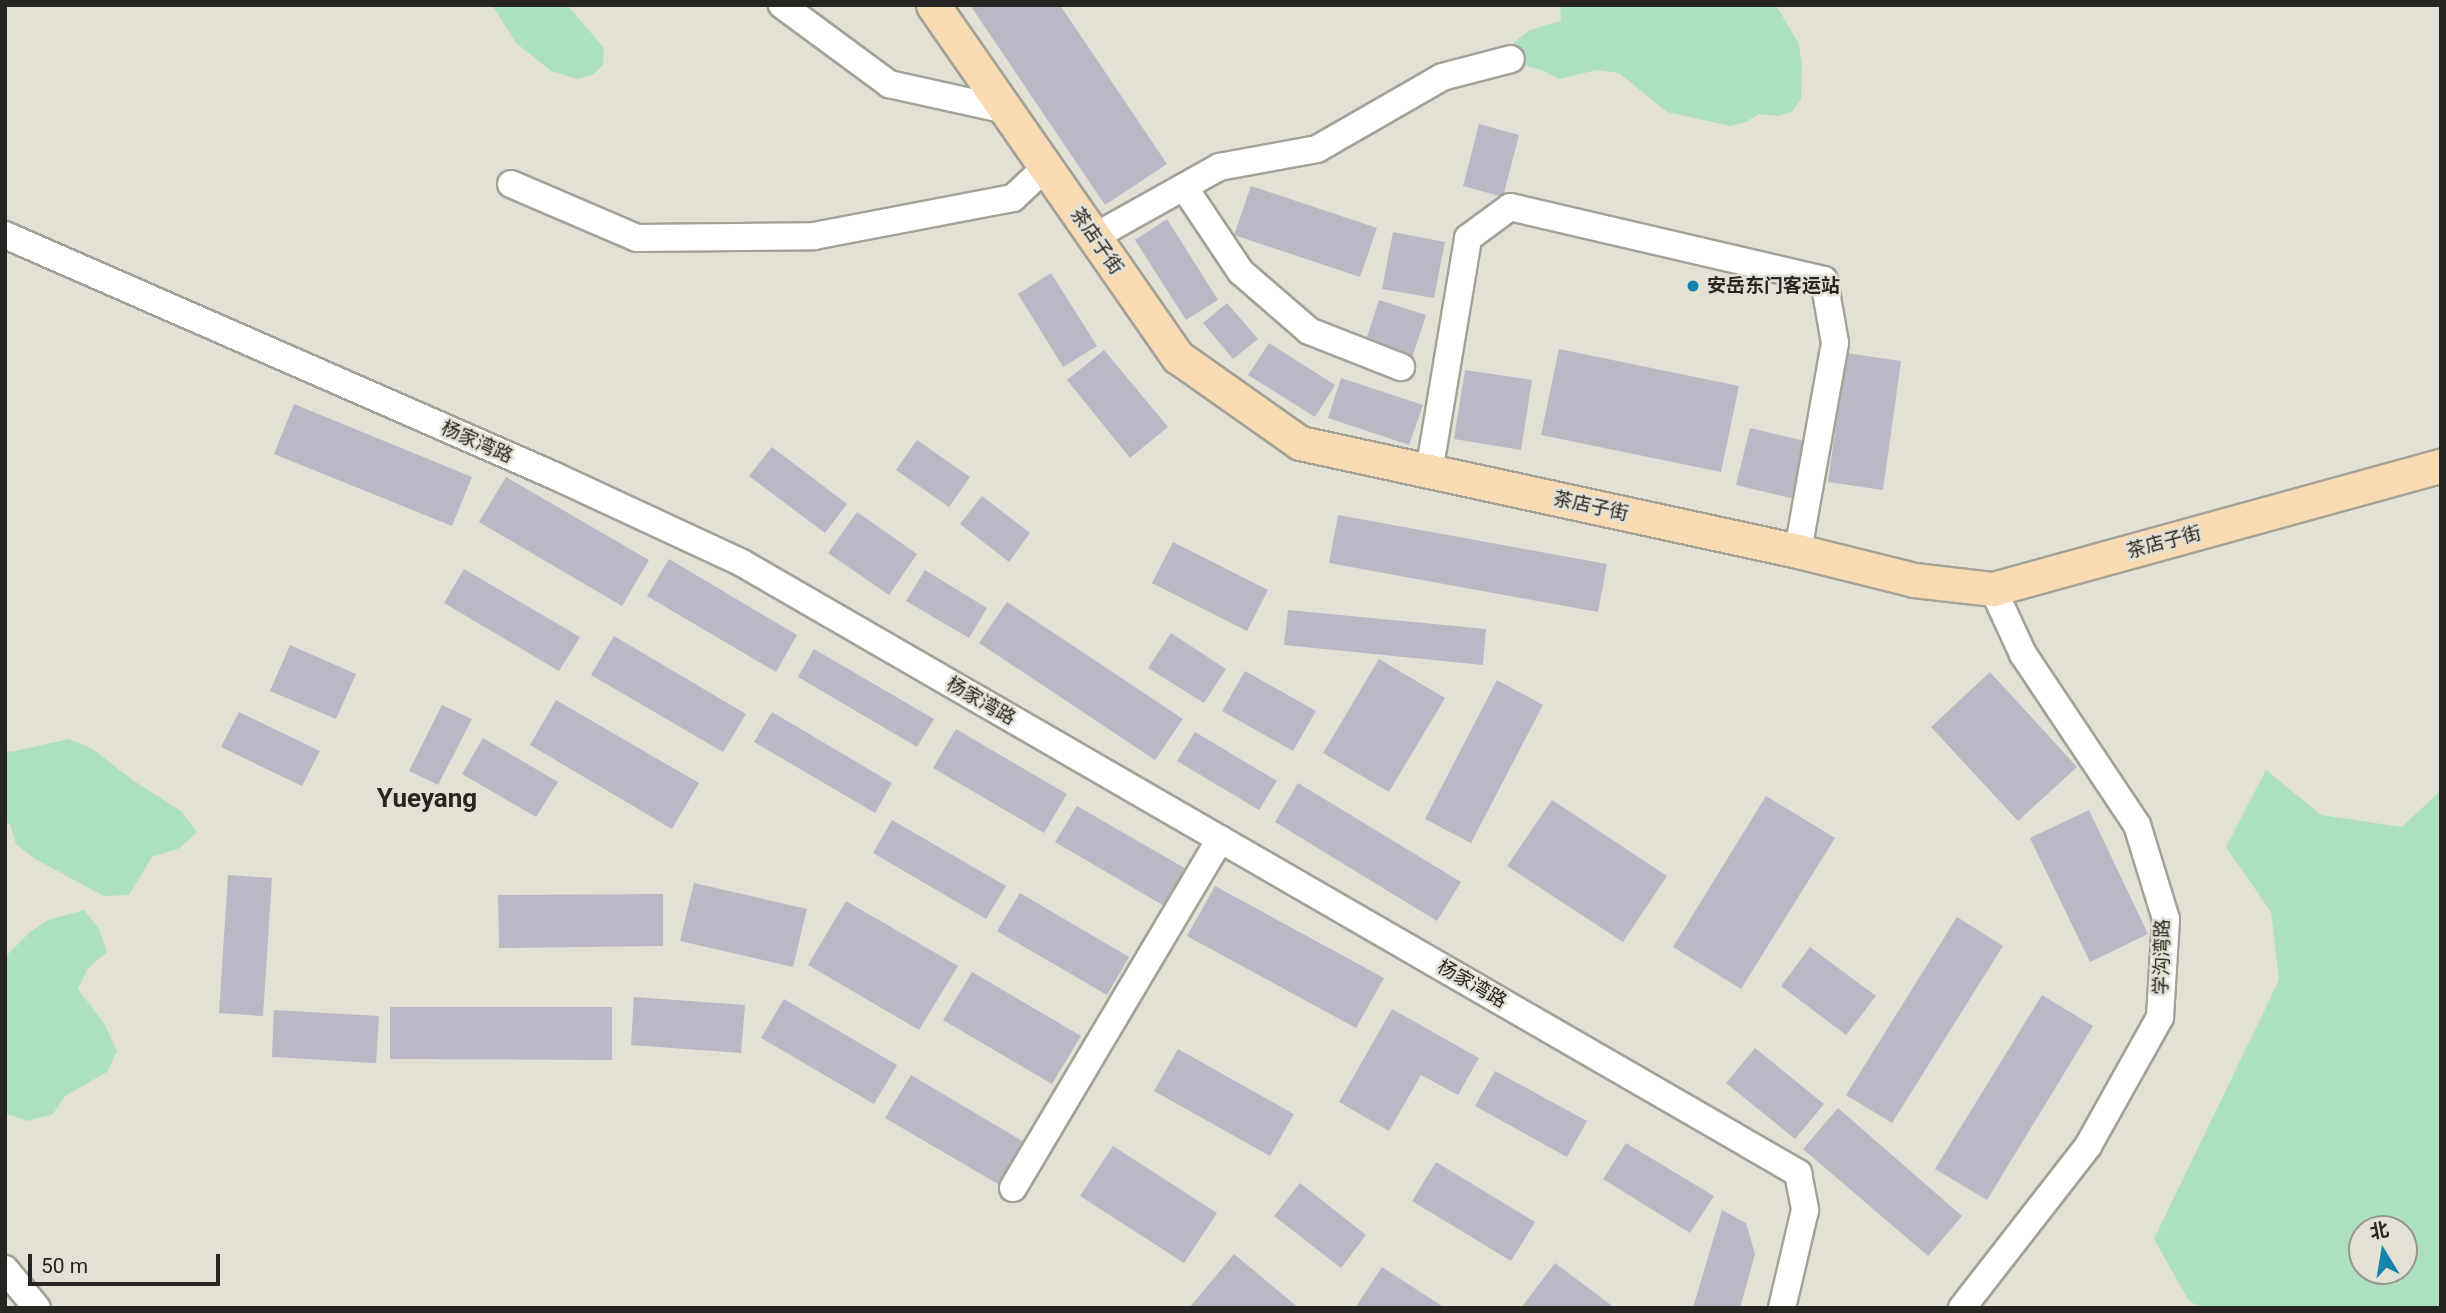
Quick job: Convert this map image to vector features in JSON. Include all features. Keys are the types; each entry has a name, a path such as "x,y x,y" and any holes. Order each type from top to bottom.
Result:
{"main road":[{"name":"茶店子街","path":"933,5 1178,357 1300,443 1798,551 1914,580 1993,589 2441,466"}],"street":[{"path":"782,5 890,84 1006,110"},
{"path":"1094,237 1219,167 1317,149 1441,77 1511,58"},
{"path":"511,184 637,238 814,236 1013,198 1046,167"},
{"path":"1184,187 1241,272 1309,331 1401,367"},
{"path":"1429,472 1468,238 1510,207 1824,280 1835,343 1798,551"},
{"name":"杨家湾路","path":"5,235 555,476 742,563 1798,1173 1805,1210 1782,1308"},
{"name":"学沟湾路","path":"1962,1308 2088,1146 2160,1017 2165,919 2137,825 2023,654 1993,589"},
{"path":"1013,1188 1220,839"},
{"path":"5,1269 37,1308"}],"green space":[{"path":"492,5 567,5 604,48 603,65 594,74 577,79 551,71 516,43"},
{"path":"1560,5 1776,5 1799,44 1802,66 1801,99 1792,112 1777,116 1759,114 1746,122 1730,126 1667,112 1619,73 1597,70 1559,79 1544,71 1510,61 1513,43 1530,30 1561,21"},
{"path":"69,739 91,748 134,781 182,812 197,832 180,848 152,857 129,895 104,896 35,859 16,844 10,824 5,821 5,749 10,752"},
{"path":"2266,770 2321,815 2402,827 2441,790 2441,1308 2202,1308 2189,1301 2154,1239 2279,980 2271,912 2226,847"},
{"path":"84,910 99,929 107,952 88,968 78,989 105,1025 117,1051 107,1072 65,1096 53,1114 27,1121 5,1113 5,957 30,932 48,920"}],"building":[{"path":"970,5 1060,5 1167,164 1105,205"},
{"path":"1479,124 1519,135 1503,197 1463,186"},
{"path":"1251,186 1377,228 1360,277 1234,235"},
{"path":"1167,219 1218,300 1186,320 1135,240"},
{"path":"1393,232 1445,242 1434,298 1382,289"},
{"path":"1051,273 1097,346 1063,367 1018,294"},
{"path":"1379,300 1426,315 1410,364 1363,349"},
{"path":"1227,303 1258,339 1233,359 1203,323"},
{"path":"1269,343 1335,385 1315,417 1248,375"},
{"path":"1559,349 1739,386 1721,472 1541,435"},
{"path":"1104,350 1168,427 1130,458 1067,380"},
{"path":"1846,353 1901,361 1883,490 1828,482"},
{"path":"1465,370 1532,380 1521,450 1454,439"},
{"path":"1341,378 1423,405 1409,445 1328,418"},
{"path":"294,404 472,477 452,526 274,454"},
{"path":"1750,428 1813,443 1799,500 1736,485"},
{"path":"917,440 970,477 949,507 896,470"},
{"path":"772,447 847,504 825,533 749,476"},
{"path":"506,477 649,560 622,606 479,522"},
{"path":"982,496 1030,533 1009,562 960,524"},
{"path":"857,512 917,554 889,595 828,553"},
{"path":"1338,515 1607,564 1598,612 1329,563"},
{"path":"1173,542 1268,590 1247,631 1152,583"},
{"path":"669,559 797,635 776,672 647,596"},
{"path":"464,569 580,637 559,671 444,603"},
{"path":"925,570 987,608 969,638 906,601"},
{"path":"1007,602 1183,719 1155,760 979,643"},
{"path":"1288,610 1486,629 1483,665 1284,645"},
{"path":"1171,633 1226,669 1204,703 1148,668"},
{"path":"614,636 746,714 723,752 591,675"},
{"path":"290,645 356,674 336,719 270,691"},
{"path":"814,649 934,719 917,747 798,677"},
{"path":"1379,659 1445,698 1389,792 1323,753"},
{"path":"1245,671 1316,711 1293,751 1222,711"},
{"path":"1990,672 2077,767 2018,821 1931,727"},
{"path":"1497,680 1543,705 1471,843 1425,819"},
{"path":"556,700 699,783 672,829 530,745"},
{"path":"442,705 472,719 438,785 409,771"},
{"path":"239,712 320,751 302,786 221,747"},
{"path":"772,712 892,783 875,813 754,742"},
{"path":"956,729 1067,794 1044,833 933,768"},
{"path":"1195,732 1277,781 1259,810 1177,761"},
{"path":"483,738 558,782 536,817 462,774"},
{"path":"1298,783 1461,882 1437,921 1275,822"},
{"path":"1766,796 1835,838 1741,989 1673,947"},
{"path":"1552,800 1667,876 1623,942 1507,866"},
{"path":"1077,806 1188,870 1166,907 1055,842"},
{"path":"2089,810 2148,934 2090,962 2030,838"},
{"path":"892,820 1006,886 986,919 873,853"},
{"path":"228,875 272,878 263,1016 219,1013"},
{"path":"694,883 807,909 793,967 680,941"},
{"path":"1215,886 1384,978 1356,1028 1187,936"},
{"path":"1020,893 1129,957 1107,995 997,931"},
{"path":"663,894 663,946 499,948 498,895"},
{"path":"846,901 958,966 919,1030 808,965"},
{"path":"1957,917 2003,946 1892,1123 1846,1095"},
{"path":"1810,947 1876,996 1846,1035 1781,986"},
{"path":"972,972 1081,1036 1052,1084 943,1020"},
{"path":"2042,995 2093,1026 1987,1200 1935,1169"},
{"path":"634,997 745,1005 741,1053 631,1045"},
{"path":"784,999 897,1065 874,1104 761,1038"},
{"path":"390,1007 612,1007 612,1060 390,1059"},
{"path":"1392,1009 1479,1058 1458,1095 1421,1075 1389,1131 1339,1102"},
{"path":"274,1010 379,1016 376,1063 272,1057"},
{"path":"1755,1048 1824,1104 1795,1139 1726,1083"},
{"path":"1178,1049 1294,1114 1270,1156 1154,1091"},
{"path":"1495,1071 1587,1121 1567,1157 1475,1106"},
{"path":"911,1075 1029,1145 1003,1187 885,1118"},
{"path":"1838,1108 1962,1216 1928,1256 1803,1149"},
{"path":"1626,1143 1714,1196 1690,1233 1603,1179"},
{"path":"1113,1146 1217,1213 1184,1263 1080,1196"},
{"path":"1436,1162 1535,1222 1511,1261 1412,1201"},
{"path":"1300,1183 1366,1235 1341,1268 1274,1216"},
{"path":"1722,1210 1746,1223 1755,1254 1740,1308 1693,1308"},
{"path":"1234,1254 1299,1308 1189,1308"},
{"path":"1555,1263 1615,1308 1521,1308"},
{"path":"1382,1267 1445,1308 1355,1308"}],"place":[{"name":"安岳东门客运站","path":"1693,286"}],"district":[{"name":"Yueyang","path":"427,799"}]}
